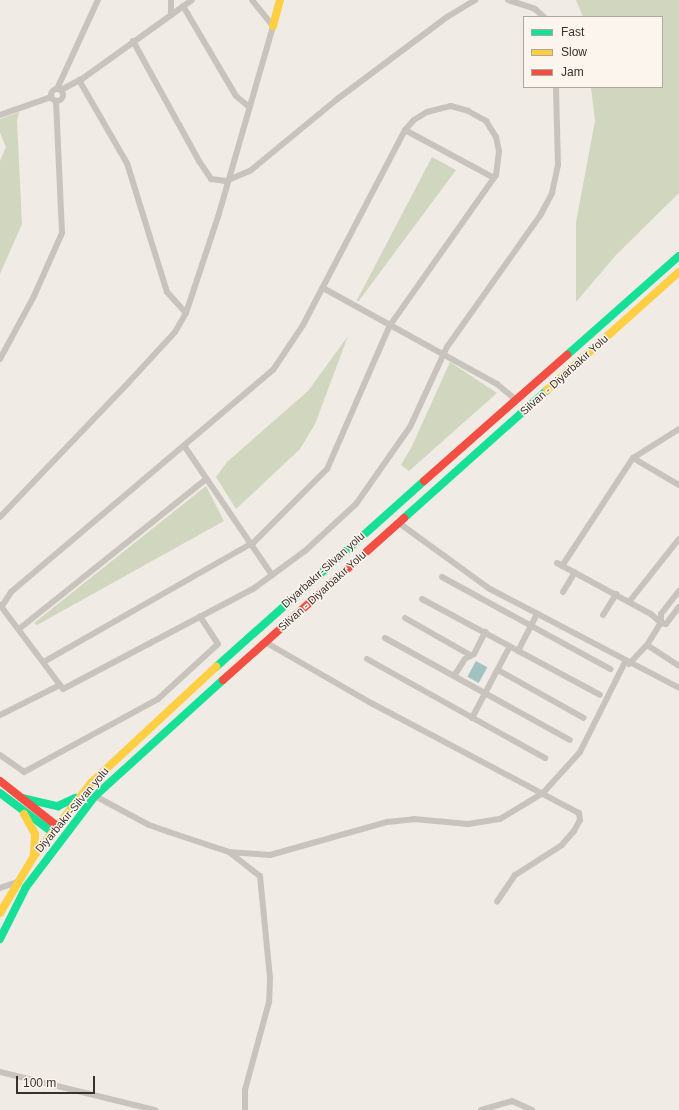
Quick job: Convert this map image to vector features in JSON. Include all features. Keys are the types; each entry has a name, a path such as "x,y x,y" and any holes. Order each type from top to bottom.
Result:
{"main road":[{"path":"273,26 280,0"},
{"name":"Diyarbakır-Silvan yolu","path":"0,913 17,882 34,856 91,783 181,698 515,399 679,256"},
{"name":"Silvan - Diyarbakır Yolu","path":"0,939 26,887 95,796 679,272"},
{"path":"0,781 19,801 54,829"},
{"path":"0,792 19,801 58,806 68,804 91,783"},
{"path":"19,801 32,824 35,834 34,856"}],"street":[{"path":"0,115 62,98 59,90 98,0"},
{"path":"171,0 171,15"},
{"path":"0,359 34,296 62,233 54,99 52,91 59,90 79,80 192,0"},
{"path":"0,517 129,382 174,332 186,313 218,217 226,181 273,26 252,0"},
{"path":"133,41 199,161 211,179 226,181 250,171 336,100 447,18 475,0"},
{"path":"508,0 535,9 543,16"},
{"path":"183,6 236,96 248,106"},
{"path":"79,80 127,163 167,292 186,313"},
{"path":"44,662 250,545 327,469 390,326 494,178 499,163 496,137 486,121 468,111 451,106 427,112 405,130 323,288 273,370 185,447 11,592 1,606 63,689 200,616 272,575 304,551 356,504 383,470 410,427 442,355 537,220 552,193 558,165 556,88"},
{"path":"405,130 494,178"},
{"path":"323,288 509,392 515,399"},
{"path":"679,429 633,458 559,564 616,594 666,624 679,608"},
{"path":"185,447 250,545 272,575"},
{"path":"633,458 679,485"},
{"path":"19,629 206,478"},
{"path":"399,523 465,573 627,663 679,688"},
{"path":"629,602 679,539"},
{"path":"563,592 575,572"},
{"path":"442,577 610,670"},
{"path":"229,852 270,855 387,822 414,819 468,824 500,819 543,793 580,752 627,663 647,645 661,622 661,614 679,592"},
{"path":"603,615 616,594"},
{"path":"422,599 486,632 600,696"},
{"path":"518,651 537,614"},
{"path":"0,755 24,772 158,699 218,644 200,616"},
{"path":"405,618 470,655"},
{"path":"454,676 470,655 474,654 486,632"},
{"path":"385,638 570,740"},
{"path":"265,642 373,704 579,813 580,820 562,845 515,875 497,902"},
{"path":"647,645 678,664"},
{"path":"472,718 510,646"},
{"path":"366,659 545,758"},
{"path":"498,670 584,718"},
{"path":"0,715 60,685"},
{"path":"95,796 149,825 229,852 244,860 260,876 270,978 269,1002 245,1090 245,1110"},
{"path":"0,888 17,882"},
{"path":"0,1072 155,1110"},
{"path":"481,1110 512,1101 532,1110"}],"green space":[{"path":"576,0 679,0 679,193 616,255 576,302 576,222 595,121 591,88 663,88 663,16 583,16"},
{"path":"19,112 17,121 22,224 0,274 0,161 6,147 0,133 0,119"},
{"path":"432,157 456,170 358,302 357,300"},
{"path":"348,336 315,424 300,449 236,509 216,477 227,462 308,391"},
{"path":"450,362 497,393 409,471 401,465 412,446"},
{"path":"206,486 224,521 37,625 34,623"}],"water":[{"path":"476,661 487,667 479,683 467,677"}],"traffic: fast":[{"path":"567,355 679,256"},
{"path":"404,518 547,390"},
{"path":"216,667 424,481"},
{"path":"0,939 26,887 95,796 223,680"},
{"path":"0,793 52,832"},
{"path":"22,798 58,806 75,798"}],"traffic: slow":[{"path":"273,26 280,0"},
{"path":"547,390 679,272"},
{"path":"0,913 34,856 91,783 216,667"},
{"path":"24,814 35,834 34,855"}],"traffic: jam":[{"path":"424,481 567,355"},
{"path":"223,680 404,518"},
{"path":"0,781 57,826"}]}
